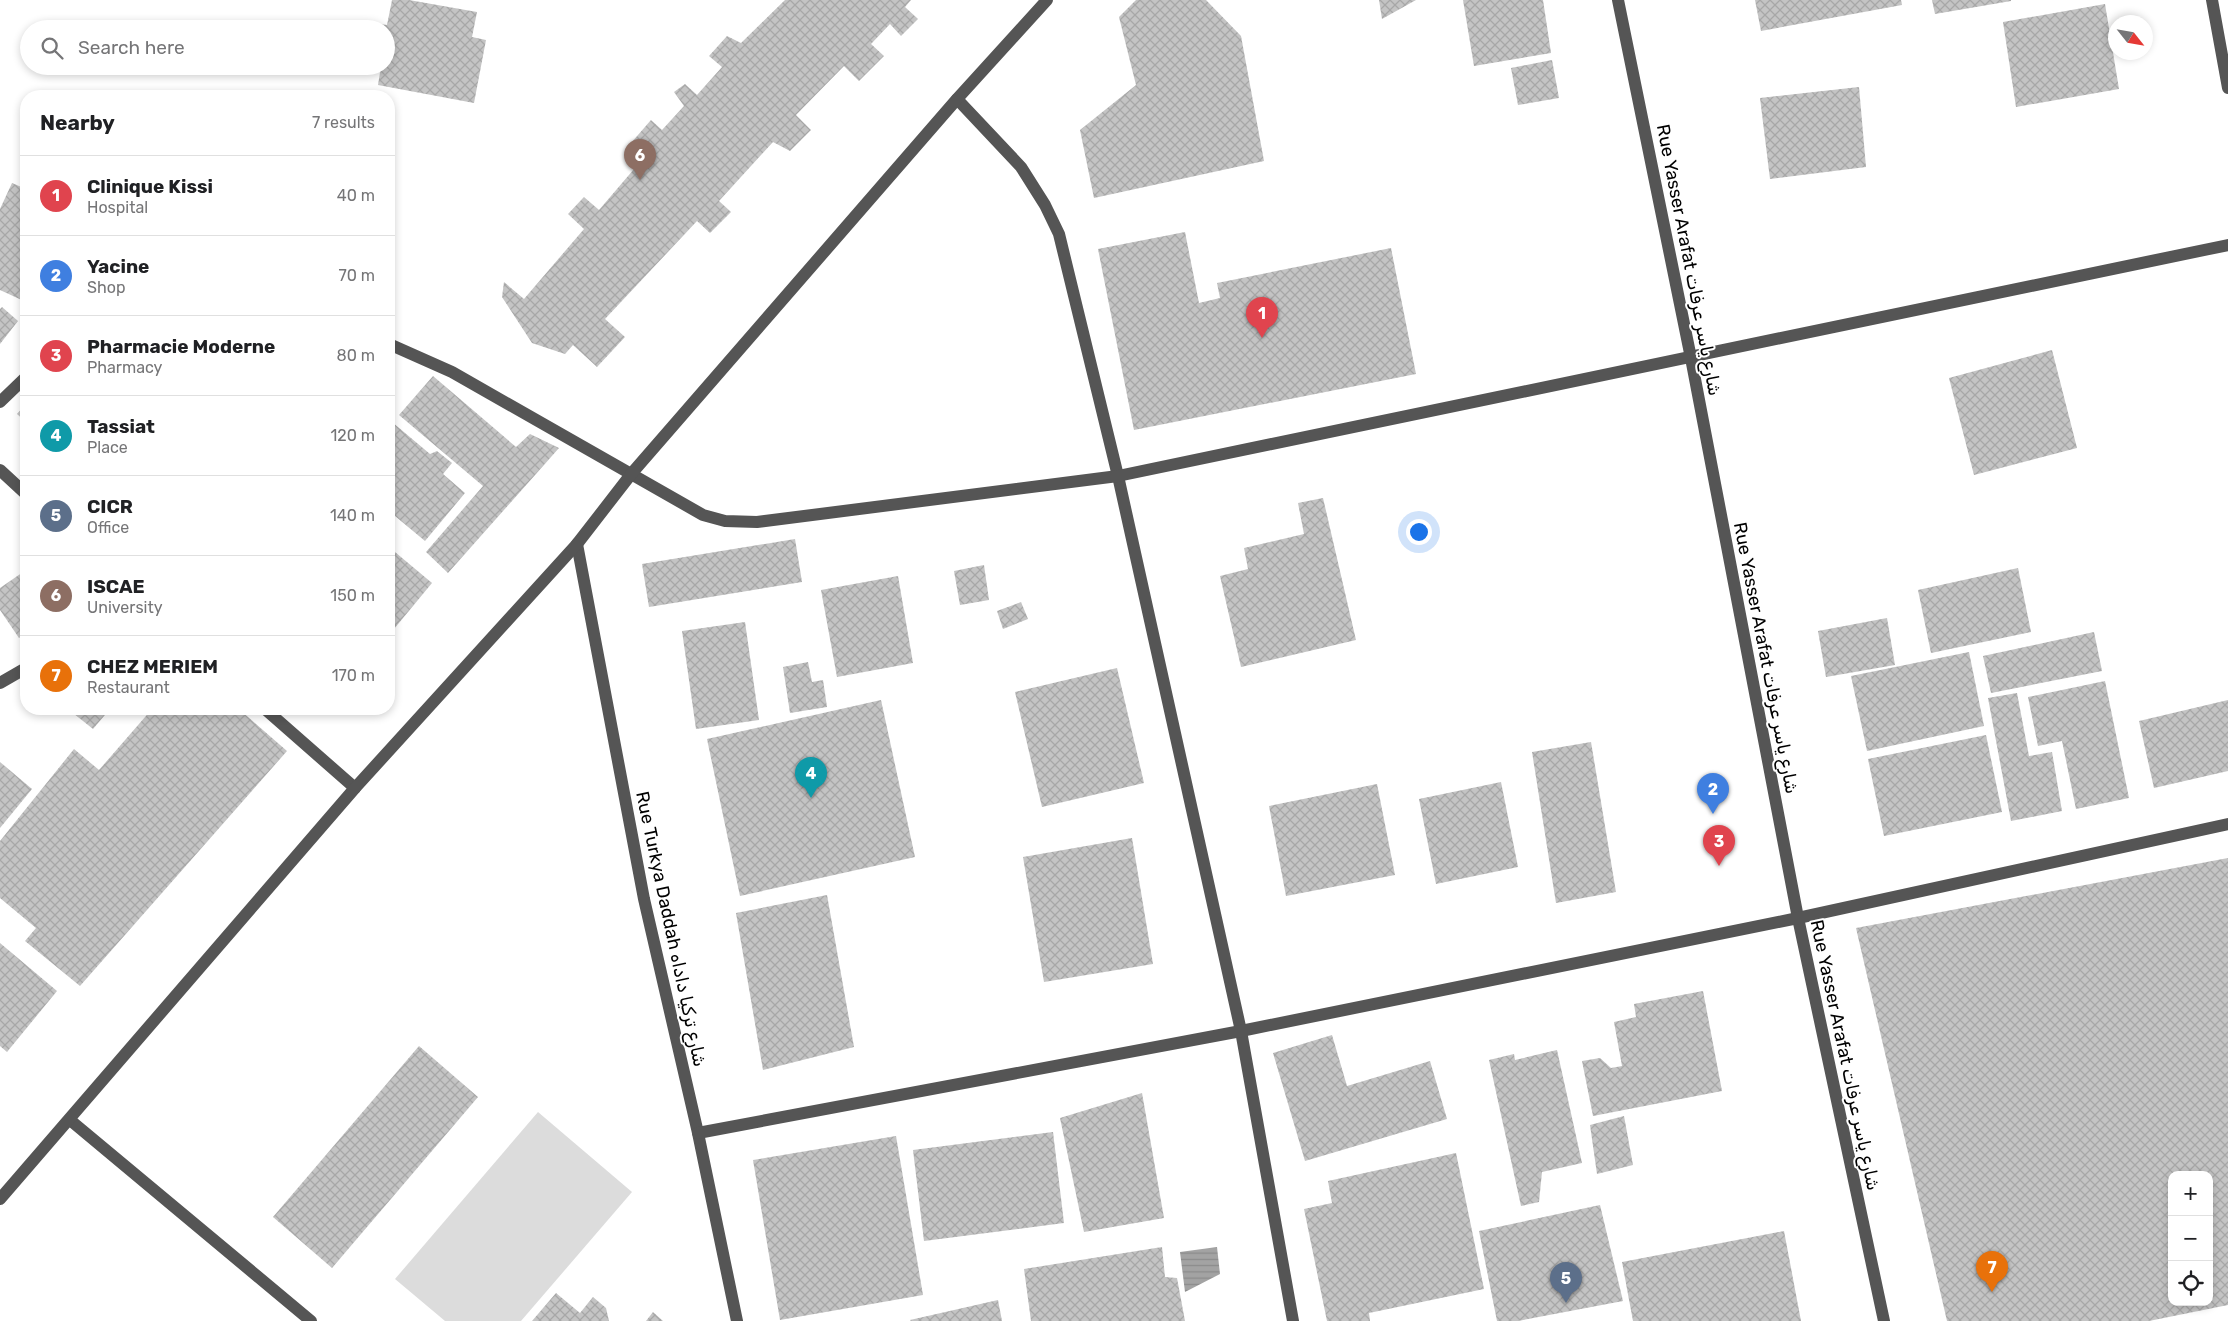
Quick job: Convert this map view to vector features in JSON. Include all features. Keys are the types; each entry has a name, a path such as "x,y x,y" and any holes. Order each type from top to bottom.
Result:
{"street":[{"path":"0,1199 355,788 577,544 632,473 957,100 1047,0"},
{"name":"Rue Yasser Arafat شارع ياسر عرفات","path":"1618,0 1691,358 1798,918 1884,1321"},
{"path":"2212,0 2228,88"},
{"path":"957,100 1022,167 1045,205 1059,234 1118,476 1241,1031 1293,1321"},
{"path":"395,347 452,372 704,515 725,521 757,522 1118,476 2228,245"},
{"path":"0,402 20,382"},
{"path":"0,470 20,488"},
{"name":"Rue Turkya Daddah شارع تركيا داداه","path":"577,544 644,900 698,1134 737,1321"},
{"path":"0,683 20,671"},
{"path":"272,715 355,788"},
{"path":"698,1134 1241,1031 1798,918 2228,824"},
{"path":"70,1120 312,1321"}],"shaded area":[{"path":"538,1112 632,1192 521,1321 445,1321 395,1279"},
{"path":"1217,1247 1220,1274 1185,1292 1180,1252"}],"building":[{"path":"392,0 409,0 477,12 472,37 486,40 474,103 378,85 380,75 395,75 395,20 388,20"},
{"path":"785,0 911,0 905,7 918,19 901,36 890,24 871,44 884,56 859,81 844,66 796,115 811,130 790,151 773,142 719,201 731,212 710,233 697,221 605,319 625,337 597,367 573,345 565,354 532,343 502,297 504,282 524,299 584,229 568,214 584,197 599,210 646,155 631,143 651,120 662,130 684,106 674,92 685,84 697,95 722,67 709,56 727,36 741,43"},
{"path":"1136,0 1206,0 1241,36 1264,161 1094,198 1080,130 1136,85 1119,17"},
{"path":"1379,0 1416,0 1382,19"},
{"path":"1463,0 1543,0 1551,53 1474,66"},
{"path":"1755,0 1901,0 1902,5 1761,31"},
{"path":"1932,0 2011,0 2011,1 1935,14"},
{"path":"2105,4 2108,22 2108,60 2114,60 2119,89 2016,107 2003,22"},
{"path":"1552,60 1559,98 1518,105 1511,68"},
{"path":"1859,87 1866,167 1770,179 1760,98"},
{"path":"12,183 20,186 20,299 0,290 0,209"},
{"path":"1185,232 1199,303 1220,298 1217,283 1391,248 1416,374 1134,430 1098,249"},
{"path":"2,307 18,321 0,344 0,309"},
{"path":"2052,350 2077,448 1974,475 1949,378"},
{"path":"433,376 516,447 530,434 559,448 448,573 426,552 483,486 399,415"},
{"path":"395,425 430,454 437,451 452,463 443,474 465,493 425,541 395,516"},
{"path":"1323,498 1356,640 1241,667 1220,576 1248,569 1244,548 1304,534 1298,503"},
{"path":"795,539 802,582 649,607 642,564"},
{"path":"395,552 432,583 395,628"},
{"path":"984,565 989,600 960,605 954,571"},
{"path":"2018,568 2031,632 1931,653 1918,590"},
{"path":"20,574 19,638 0,610 0,588"},
{"path":"898,576 913,663 837,677 821,590"},
{"path":"1021,602 1028,619 1003,629 997,611"},
{"path":"1887,618 1895,665 1826,677 1818,631"},
{"path":"745,622 759,720 696,729 682,631"},
{"path":"2094,632 2102,671 1991,693 1983,656"},
{"path":"1969,652 1984,726 1867,751 1851,676"},
{"path":"808,662 812,682 823,680 827,707 790,713 783,667"},
{"path":"1117,668 1144,783 1042,807 1015,692"},
{"path":"2105,681 2129,798 2076,809 2062,741 2038,746 2028,697"},
{"path":"2017,693 2029,756 2052,752 2062,811 2011,821 1988,698"},
{"path":"881,700 915,857 740,896 707,739"},
{"path":"2228,700 2228,771 2154,788 2139,721"},
{"path":"76,715 105,715 93,729"},
{"path":"147,715 246,715 287,751 80,986 25,941 36,928 0,898 0,841 74,749 99,770"},
{"path":"1986,735 2002,812 1884,836 1868,759"},
{"path":"1591,742 1616,892 1556,903 1532,752"},
{"path":"0,762 32,789 0,828"},
{"path":"1501,782 1518,867 1436,884 1419,799"},
{"path":"1377,784 1395,875 1286,896 1269,806"},
{"path":"1132,838 1153,964 1044,982 1023,857"},
{"path":"2228,858 2228,1305 2149,1321 1947,1321 1856,928"},
{"path":"827,895 854,1047 763,1070 736,913"},
{"path":"0,943 57,991 7,1052 0,1046"},
{"path":"1703,991 1722,1091 1593,1116 1582,1061 1600,1058 1611,1068 1622,1066 1614,1022 1636,1017 1634,1004"},
{"path":"1332,1035 1347,1086 1430,1061 1447,1119 1305,1161 1273,1053"},
{"path":"419,1046 478,1097 332,1268 273,1217"},
{"path":"1557,1050 1582,1163 1542,1172 1539,1202 1521,1206 1489,1060 1514,1054 1515,1060"},
{"path":"1142,1093 1164,1218 1084,1232 1060,1118"},
{"path":"1624,1116 1633,1165 1597,1174 1590,1125"},
{"path":"1053,1132 1064,1223 924,1241 913,1150"},
{"path":"896,1136 923,1295 780,1320 753,1160"},
{"path":"1456,1153 1484,1289 1369,1313 1370,1321 1327,1321 1304,1209 1332,1203 1328,1181"},
{"path":"1600,1205 1623,1301 1518,1321 1497,1321 1479,1231"},
{"path":"1784,1231 1801,1321 1633,1321 1622,1262"},
{"path":"1162,1247 1165,1277 1177,1278 1185,1321 1031,1321 1024,1269"},
{"path":"556,1293 580,1313 593,1297 606,1308 609,1321 532,1321"},
{"path":"998,1300 1002,1321 910,1320"},
{"path":"653,1312 663,1321 646,1321"}],"place":[{"name":"ISCAE","path":"640,180"},
{"name":"Clinique Kissi","path":"1262,338"},
{"name":"Tassiat","path":"811,798"},
{"name":"Yacine","path":"1713,814"},
{"name":"Pharmacie Moderne","path":"1719,866"},
{"name":"CHEZ MERIEM","path":"1992,1292"},
{"name":"CICR","path":"1566,1303"}]}
